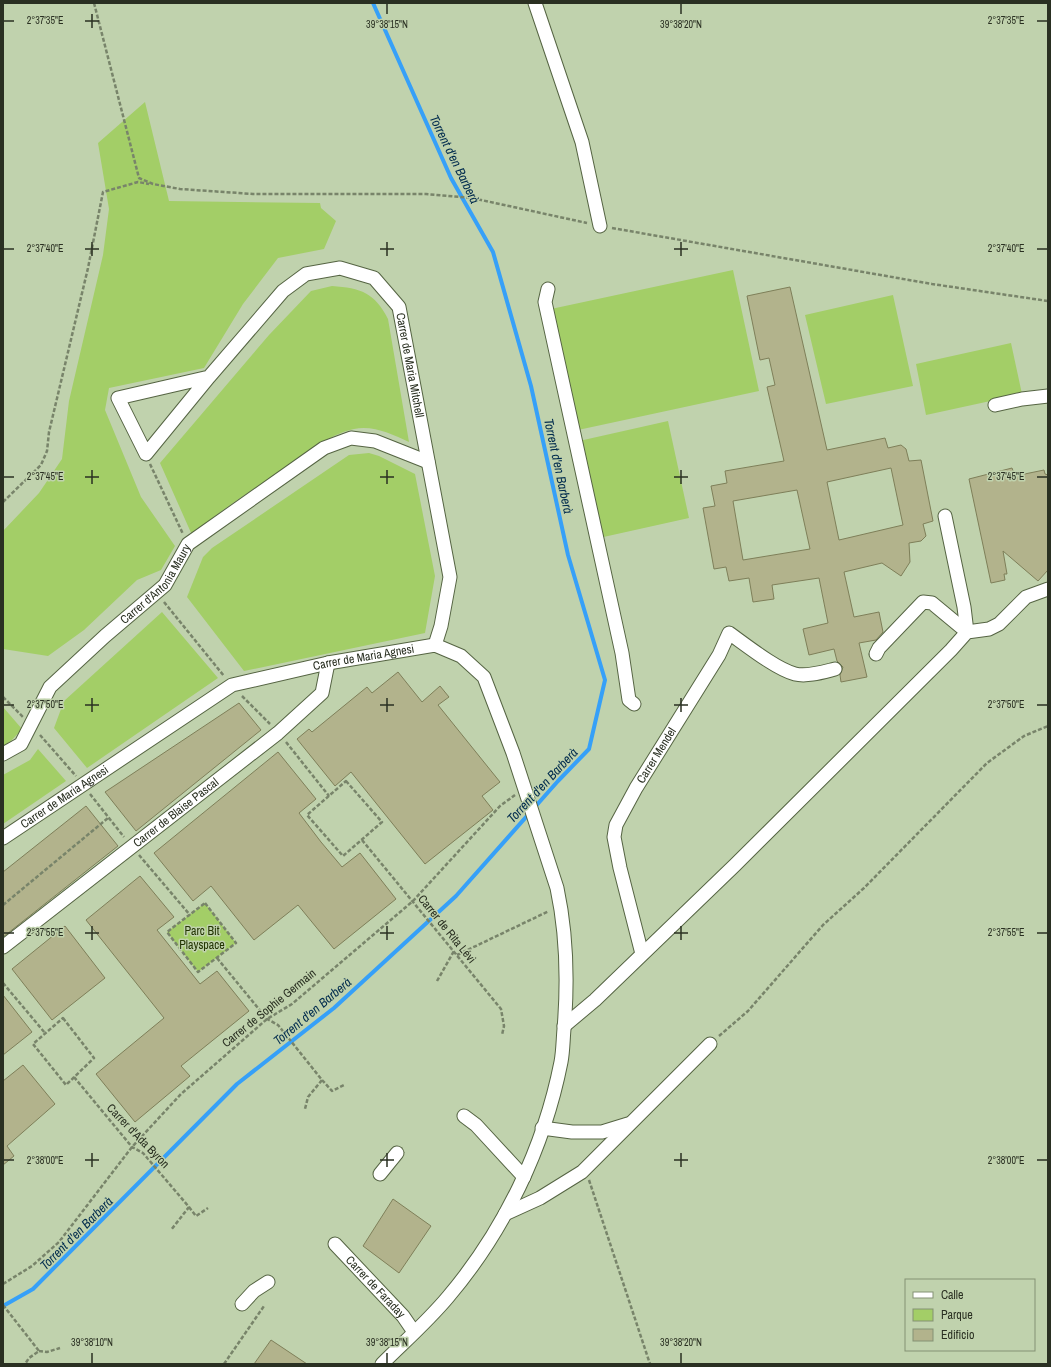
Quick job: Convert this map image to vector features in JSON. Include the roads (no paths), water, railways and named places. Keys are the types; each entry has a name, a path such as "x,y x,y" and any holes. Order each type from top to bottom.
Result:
{"street":[{"path":"536,3 582,142 600,226"},
{"name":"Carrer de Maria Mitchell","path":"209,377 118,398 146,454 283,290 306,274 340,268 374,278 399,307 450,577 441,626 435,645"},
{"path":"548,289 545,302 622,653 629,700 634,704"},
{"path":"995,405 1022,399 1048,396"},
{"name":"Carrer d'Antonia Maury","path":"3,754 21,744 50,687 105,636 165,585 188,544 324,448 351,438 375,441 428,462"},
{"path":"945,516 964,607 967,632"},
{"path":"564,1026 735,865 951,650 967,632 990,629 999,624 1026,597 1048,589"},
{"path":"876,654 879,648 924,602 932,603 967,632"},
{"name":"Carrer Mendel","path":"642,954 620,868 614,837 616,825 636,788 720,655 729,633 782,668 796,674 812,674 835,669"},
{"path":"382,1364 448,1297 496,1231 524,1177 542,1128 561,1062 567,991 562,910 546,854 513,753 484,677 460,656 435,645"},
{"name":"Carrer de Maria Agnesi","path":"3,838 232,684 328,663 435,645"},
{"name":"Carrer de Blaise Pascal","path":"3,947 278,733 322,693 328,663"},
{"path":"505,1214 540,1198 582,1172 710,1044"},
{"path":"464,1116 476,1125 524,1177"},
{"path":"542,1128 572,1132 602,1132 631,1123"},
{"path":"380,1174 397,1153"},
{"name":"Carrer de Faraday","path":"335,1244 403,1316 414,1332"},
{"path":"242,1304 254,1291 268,1282"}],"waterway":[{"name":"Torrent d'en Barberà","path":"3,1306 33,1289 237,1084 334,1008 456,896 558,781 589,749 605,680 568,555 531,386 493,252 451,178 373,3"}],"park label":[{"name":"Parc Bit Playspace","path":"202,938"}]}
